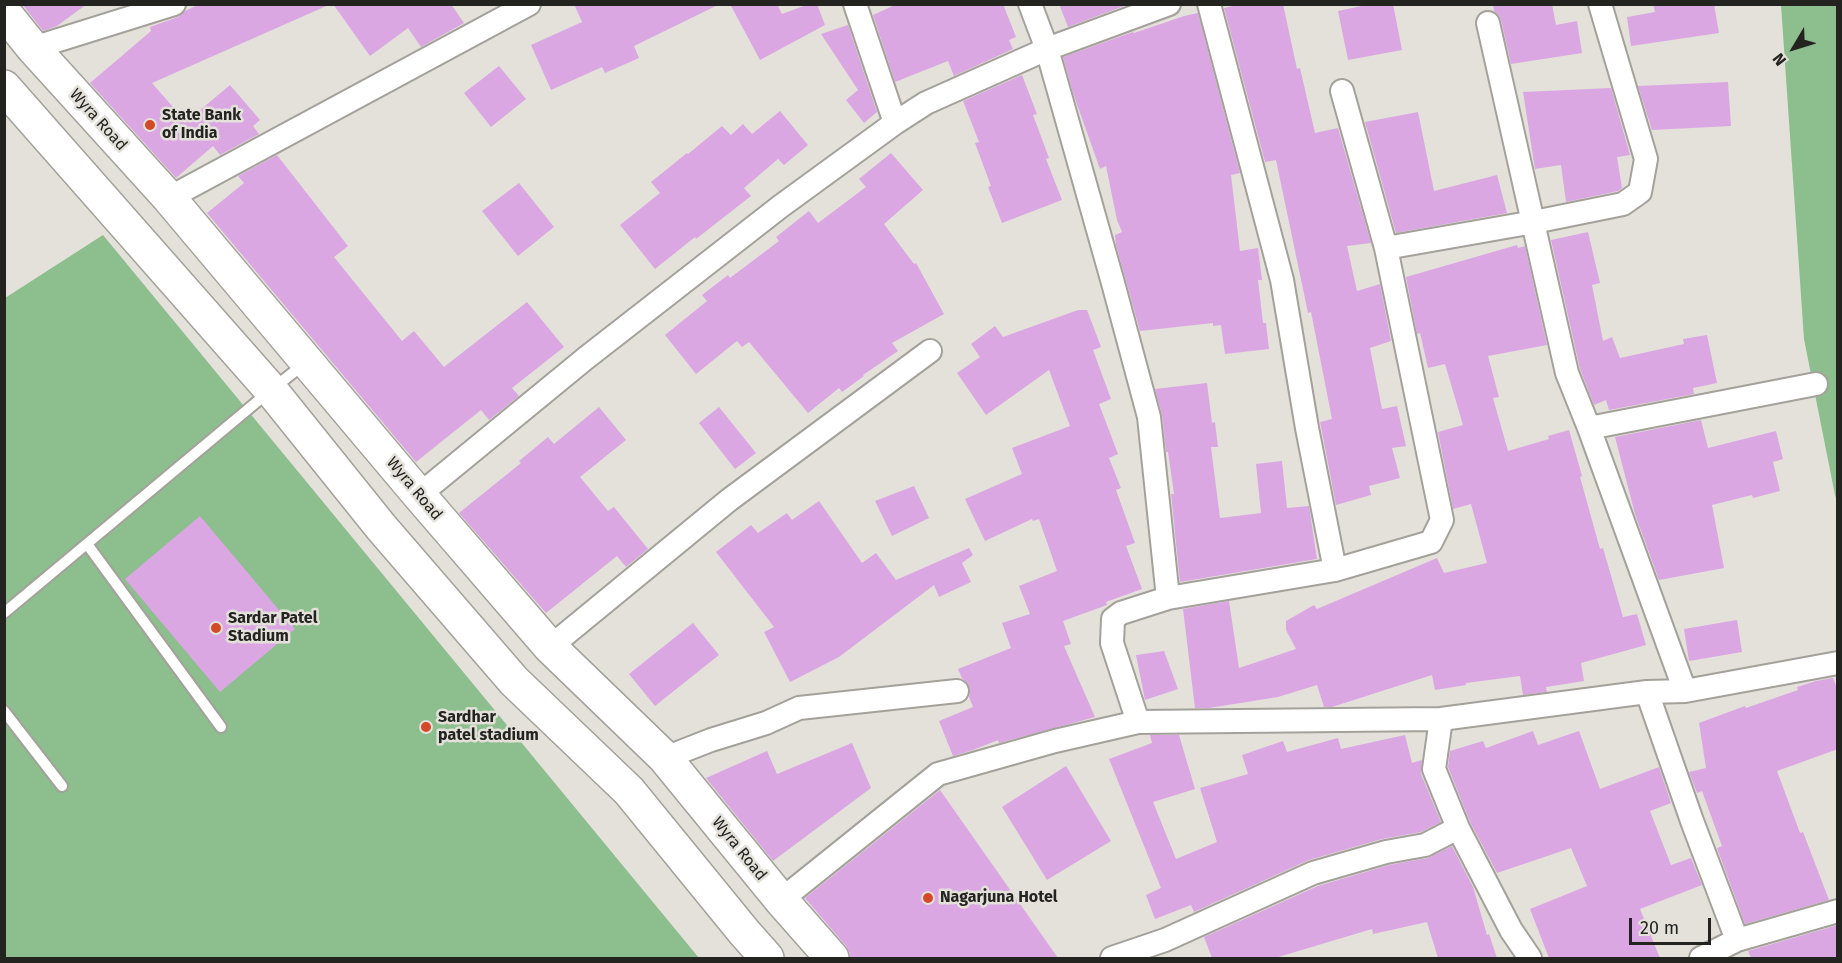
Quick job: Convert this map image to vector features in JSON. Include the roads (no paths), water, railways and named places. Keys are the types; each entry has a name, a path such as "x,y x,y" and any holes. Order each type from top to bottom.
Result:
{"main road":[{"name":"Wyra Road","path":"4,12 33,48 169,198 550,647 665,758 781,900 832,958"},
{"path":"4,87 271,390 381,527 514,681 629,791 767,958"}],"street":[{"path":"33,48 174,4"},
{"path":"169,198 530,4"},
{"path":"855,4 895,123"},
{"path":"1030,4 1047,49 1149,417 1168,598"},
{"path":"419,495 595,350 781,206 895,123 926,103 1047,49 1168,4"},
{"path":"1209,4 1282,280 1307,428 1335,570"},
{"path":"1386,248 1623,204 1640,192 1646,159 1600,4"},
{"path":"1488,23 1567,373 1685,691"},
{"path":"1138,722 1112,643 1113,619 1121,613 1168,598 1335,570 1431,542 1442,520 1386,248 1342,91"},
{"path":"550,647 729,500 930,351"},
{"path":"1589,428 1816,384"},
{"path":"781,900 938,774 1055,741 1138,722 1441,719 1647,692 1685,691 1838,663"},
{"path":"665,758 711,740 766,723 799,708 957,691"},
{"path":"1647,692 1737,940"},
{"path":"1441,719 1434,769 1458,828 1511,930 1530,958"},
{"path":"1112,958 1165,940 1313,873 1386,852 1425,845 1458,828"},
{"path":"1701,958 1737,940 1838,911"}],"lane":[{"path":"4,613 307,362"},
{"path":"87,544 221,727"},
{"path":"4,711 62,786"}],"place":[{"name":"State Bank of India","path":"150,125"},
{"name":"Sardar Patel Stadium","path":"216,628"},
{"name":"Sardhar patel stadium","path":"426,727"},
{"name":"Nagarjuna Hotel","path":"928,898"}]}
